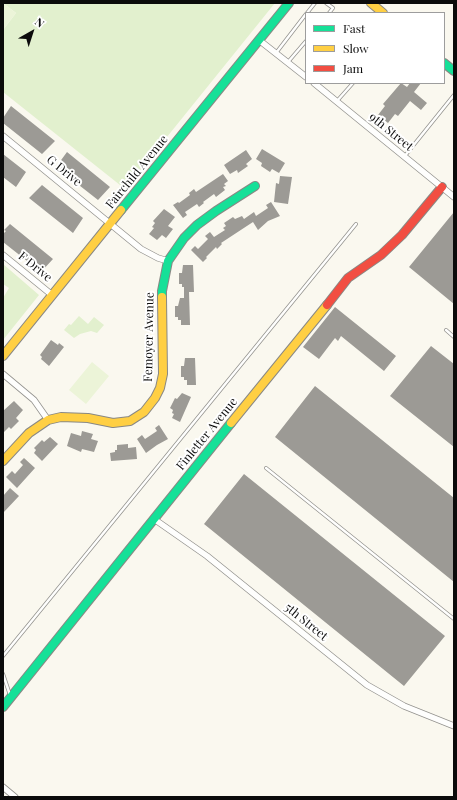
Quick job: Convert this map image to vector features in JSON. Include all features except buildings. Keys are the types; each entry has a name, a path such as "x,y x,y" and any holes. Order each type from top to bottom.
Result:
{"street":[{"name":"Fairchild Avenue","path":"3,356 289,3"},
{"path":"371,3 382,12"},
{"path":"259,40 305,76"},
{"path":"445,64 454,71"},
{"name":"9th Street","path":"315,84 454,197"},
{"name":"G Drive","path":"3,136 141,249 158,258 168,261"},
{"name":"Femoyer Avenue","path":"3,461 29,433 48,420 61,416 88,418 113,423 130,421 144,412 160,388 163,374 162,291 168,261 184,238 197,225 255,186"},
{"name":"Finletter Avenue","path":"3,707 348,278 381,256 402,235 442,187"},
{"name":"F Drive","path":"3,255 52,295"},
{"path":"3,374 34,400 48,420"},
{"name":"5th Street","path":"154,519 207,556 367,685 404,706 454,726"},
{"path":"3,787 15,797"}],"lane":[{"path":"308,12 315,3"},
{"path":"326,3 333,8 330,12"},
{"path":"276,53 305,15"},
{"path":"288,62 305,42"},
{"path":"337,102 352,84"},
{"path":"404,157 454,95"},
{"path":"3,656 356,224"},
{"path":"446,330 454,337"},
{"path":"266,468 454,620"},
{"path":"3,674 11,698"}],"green space":[{"path":"3,3 275,3 125,189 3,92 3,30 16,13"},
{"path":"3,3 16,13 3,30"},
{"path":"3,264 39,295 3,340 3,298 9,288 3,284"},
{"path":"79,316 88,324 94,317 104,325 97,333 91,331 80,334 74,338 64,330"},
{"path":"92,362 109,376 86,404 69,390"}],"traffic: fast":[{"path":"121,210 289,3"},
{"path":"445,64 454,71"},
{"path":"162,297 168,261 184,238 197,225 216,211 255,186"},
{"path":"3,707 231,423"}],"traffic: slow":[{"path":"371,3 382,12"},
{"path":"3,356 121,210"},
{"path":"3,461 29,433 48,420 61,417 88,418 113,423 130,421 144,412 155,398 160,388 163,374 162,297"},
{"path":"231,423 327,305"}],"traffic: jam":[{"path":"327,305 348,278 381,255 402,235 442,187"}]}
